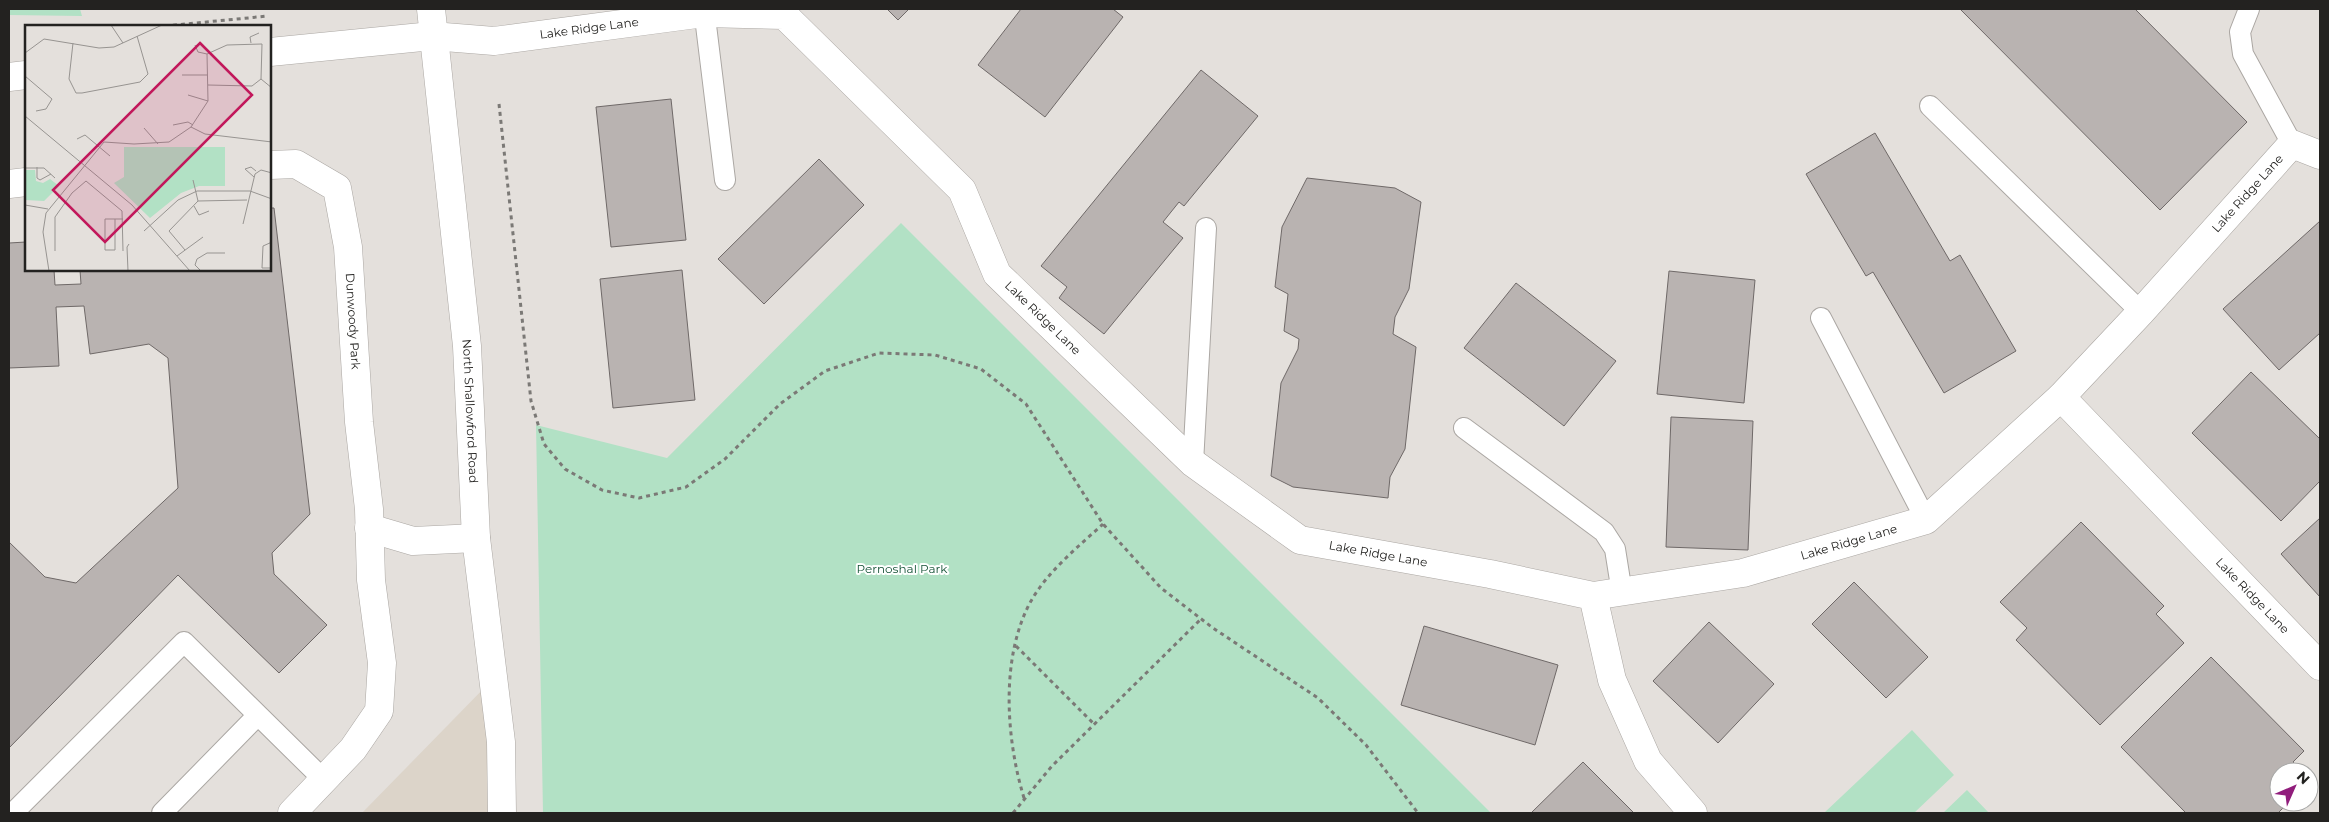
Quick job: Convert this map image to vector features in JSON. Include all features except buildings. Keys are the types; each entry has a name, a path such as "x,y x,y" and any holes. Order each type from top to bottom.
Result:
{"street":[{"name":"North Shallowford Road","path":"431,9 432,36 467,346 476,538 501,742 502,813"},
{"name":"Lake Ridge Lane","path":"432,36 494,41 704,11 784,15 962,190 997,274 1194,463 1300,540 1490,574 1593,596 1742,573 1926,520 2061,397 2141,312 2292,144 2320,155"},
{"path":"271,52 432,36"},
{"path":"9,77 25,75"},
{"name":"Dunwoody Park","path":"271,165 296,164 337,188 348,247 359,422 369,528 371,580 382,662 380,711 353,749 325,781 292,813"},
{"path":"9,184 25,182"},
{"name":"Lake Ridge Lane","path":"2061,397 2320,666"},
{"path":"369,528 413,541 476,538"},
{"path":"1593,596 1612,680 1648,761 1693,813"}],"lane":[{"path":"2249,9 2240,32 2243,54 2292,144"},
{"path":"704,11 724,180"},
{"path":"1930,106 2141,312"},
{"path":"1194,463 1206,228"},
{"path":"1821,318 1926,520"},
{"path":"1464,428 1604,532 1615,549 1622,592"},
{"path":"13,813 184,642 325,781"},
{"path":"162,813 258,715"}],"path":[{"path":"176,25 271,16"},
{"path":"499,104 531,401 544,444 565,469 602,490 639,498 686,488 725,459 780,404 825,371 879,353 935,355 981,369 1026,404 1103,524 1161,588 1200,618 1318,698 1366,745 1418,813"},
{"path":"1024,798 1016,769 1010,733 1009,688 1018,633 1031,601 1052,574 1103,524"},
{"path":"1013,813 1024,798 1094,724 1200,618"},
{"path":"1016,646 1094,724"}],"shaded area":[{"path":"492,680 495,813 362,813"}],"green space":[{"path":"9,9 80,9 82,16 9,15"},
{"name":"Pernoshal Park","path":"901,223 1491,813 543,813 536,425 667,458"},
{"path":"1912,730 1954,775 1914,813 1824,813"},
{"path":"1967,790 1989,813 1943,813"}]}
